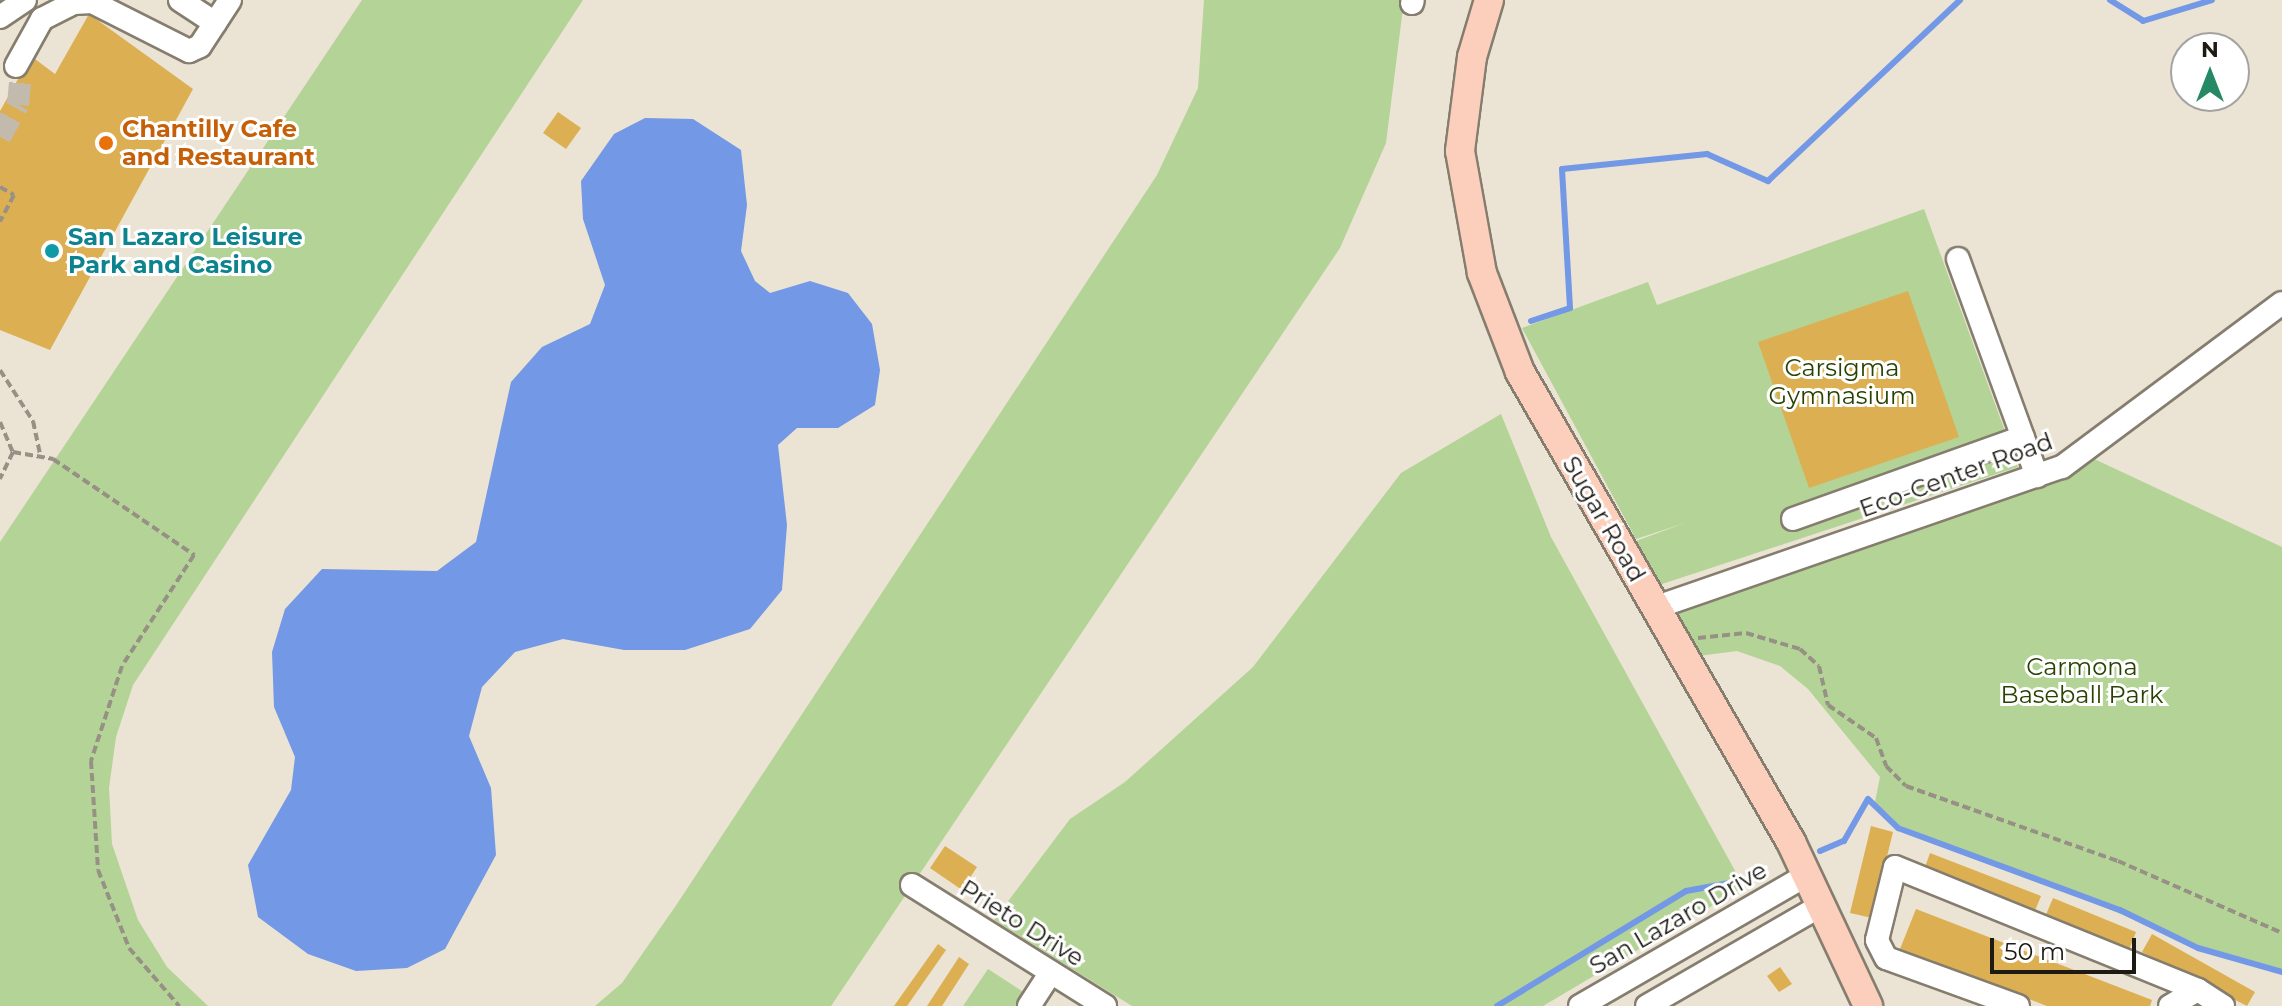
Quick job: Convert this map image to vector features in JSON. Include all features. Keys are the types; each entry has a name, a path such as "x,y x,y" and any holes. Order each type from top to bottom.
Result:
{"main road":[{"name":"Sugar Road","path":"1489,0 1472,57 1460,151 1482,273 1520,372 1791,842 1817,908 1868,1006"}],"street":[{"path":"0,17 25,0"},
{"path":"180,0 215,23"},
{"path":"13,65 42,19 74,3 92,2 189,51 215,23 230,0"},
{"path":"1958,259 2037,476"},
{"name":"Eco-Center Road","path":"1654,608 2062,467 2282,303"},
{"path":"1793,519 2023,437"},
{"path":"2018,1006 1886,958 1877,940 1895,867 2198,990 2223,1006"},
{"name":"San Lazaro Drive","path":"1580,1006 1803,877"},
{"name":"Prieto Drive","path":"912,885 1105,1006"},
{"path":"1647,1006 1817,908"},
{"path":"1029,1006 1051,972"},
{"path":"2170,1006 2198,990"}],"path":[{"path":"0,187 14,195 0,221"},
{"path":"0,370 33,421 40,453"},
{"path":"0,422 13,452 0,479"},
{"path":"13,452 40,453 194,555 122,666 91,761 98,870 129,948 179,1006"},
{"path":"1676,643 1746,633 1783,639 1819,666 1828,705 1876,738 1886,766 1906,786 2118,861 2282,933"}],"green space":[{"path":"362,0 583,0 133,685 116,737 109,788 112,844 138,920 167,967 208,1006 0,1006 0,542"},
{"path":"1204,0 1404,0 1386,143 1340,248 831,1006 595,1006 622,983 677,904 1157,175 1198,88"},
{"name":"Carsigma Gymnasium","path":"1924,209 2018,467 1659,585 1636,541 1685,523 1636,539 1522,328 1648,282 1657,305"},
{"path":"1501,414 1551,537 1744,887 1543,1006 1132,1006 994,920 1070,819 1125,782 1253,667 1401,473"},
{"name":"Carmona Baseball Park","path":"2090,457 2282,547 2282,969 2198,945 1899,825 1875,802 1880,777 1808,689 1780,666 1737,651 1698,656 1675,615 2061,474"},
{"path":"988,969 1028,995 1021,1006 963,1006"}],"water":[{"path":"645,118 693,119 741,150 747,205 741,251 755,281 770,293 810,281 848,293 872,324 880,370 875,405 838,428 797,428 778,445 787,525 782,590 750,629 685,650 624,650 563,639 515,652 482,687 469,736 491,788 496,855 445,949 407,968 356,971 308,954 258,917 248,865 291,790 295,757 274,707 272,652 285,609 322,569 437,571 476,542 511,382 542,347 590,324 605,285 583,219 581,181 614,134"}],"building":[{"name":"San Lazaro Leisure Park and Casino","path":"89,14 193,89 50,350 0,330 0,111 31,56 55,74"},
{"path":"558,112 581,128 566,149 543,133"},
{"path":"1908,291 1959,437 1809,488 1758,342"},
{"path":"1871,826 1893,832 1872,918 1850,913"},
{"path":"945,846 977,867 962,890 930,868"},
{"path":"1930,853 2041,896 2034,913 1924,870"},
{"path":"2053,898 2136,932 2129,950 2045,917"},
{"path":"1916,909 2152,1000 2150,1006 2047,1006 1900,949"},
{"path":"2152,934 2255,992 2247,1006 2142,952"},
{"path":"938,944 946,950 907,1006 894,1006"},
{"path":"959,957 969,964 942,1006 927,1006"},
{"path":"1780,967 1792,984 1779,992 1767,976"}],"waterway":[{"path":"1531,321 1570,308 1562,169 1707,154 1768,181 1960,0"},
{"path":"2110,0 2143,21 2212,0"},
{"path":"1820,851 1844,841 1868,799 1898,828 2120,910 2198,948 2282,972"},
{"path":"1497,1006 1686,891 1729,883"}],"tunnel":[{"path":"0,137 18,105 21,73"}],"place":[{"name":"Chantilly Cafe and Restaurant","path":"106,143"},
{"name":"San Lazaro Leisure Park and Casino","path":"52,251"}]}
